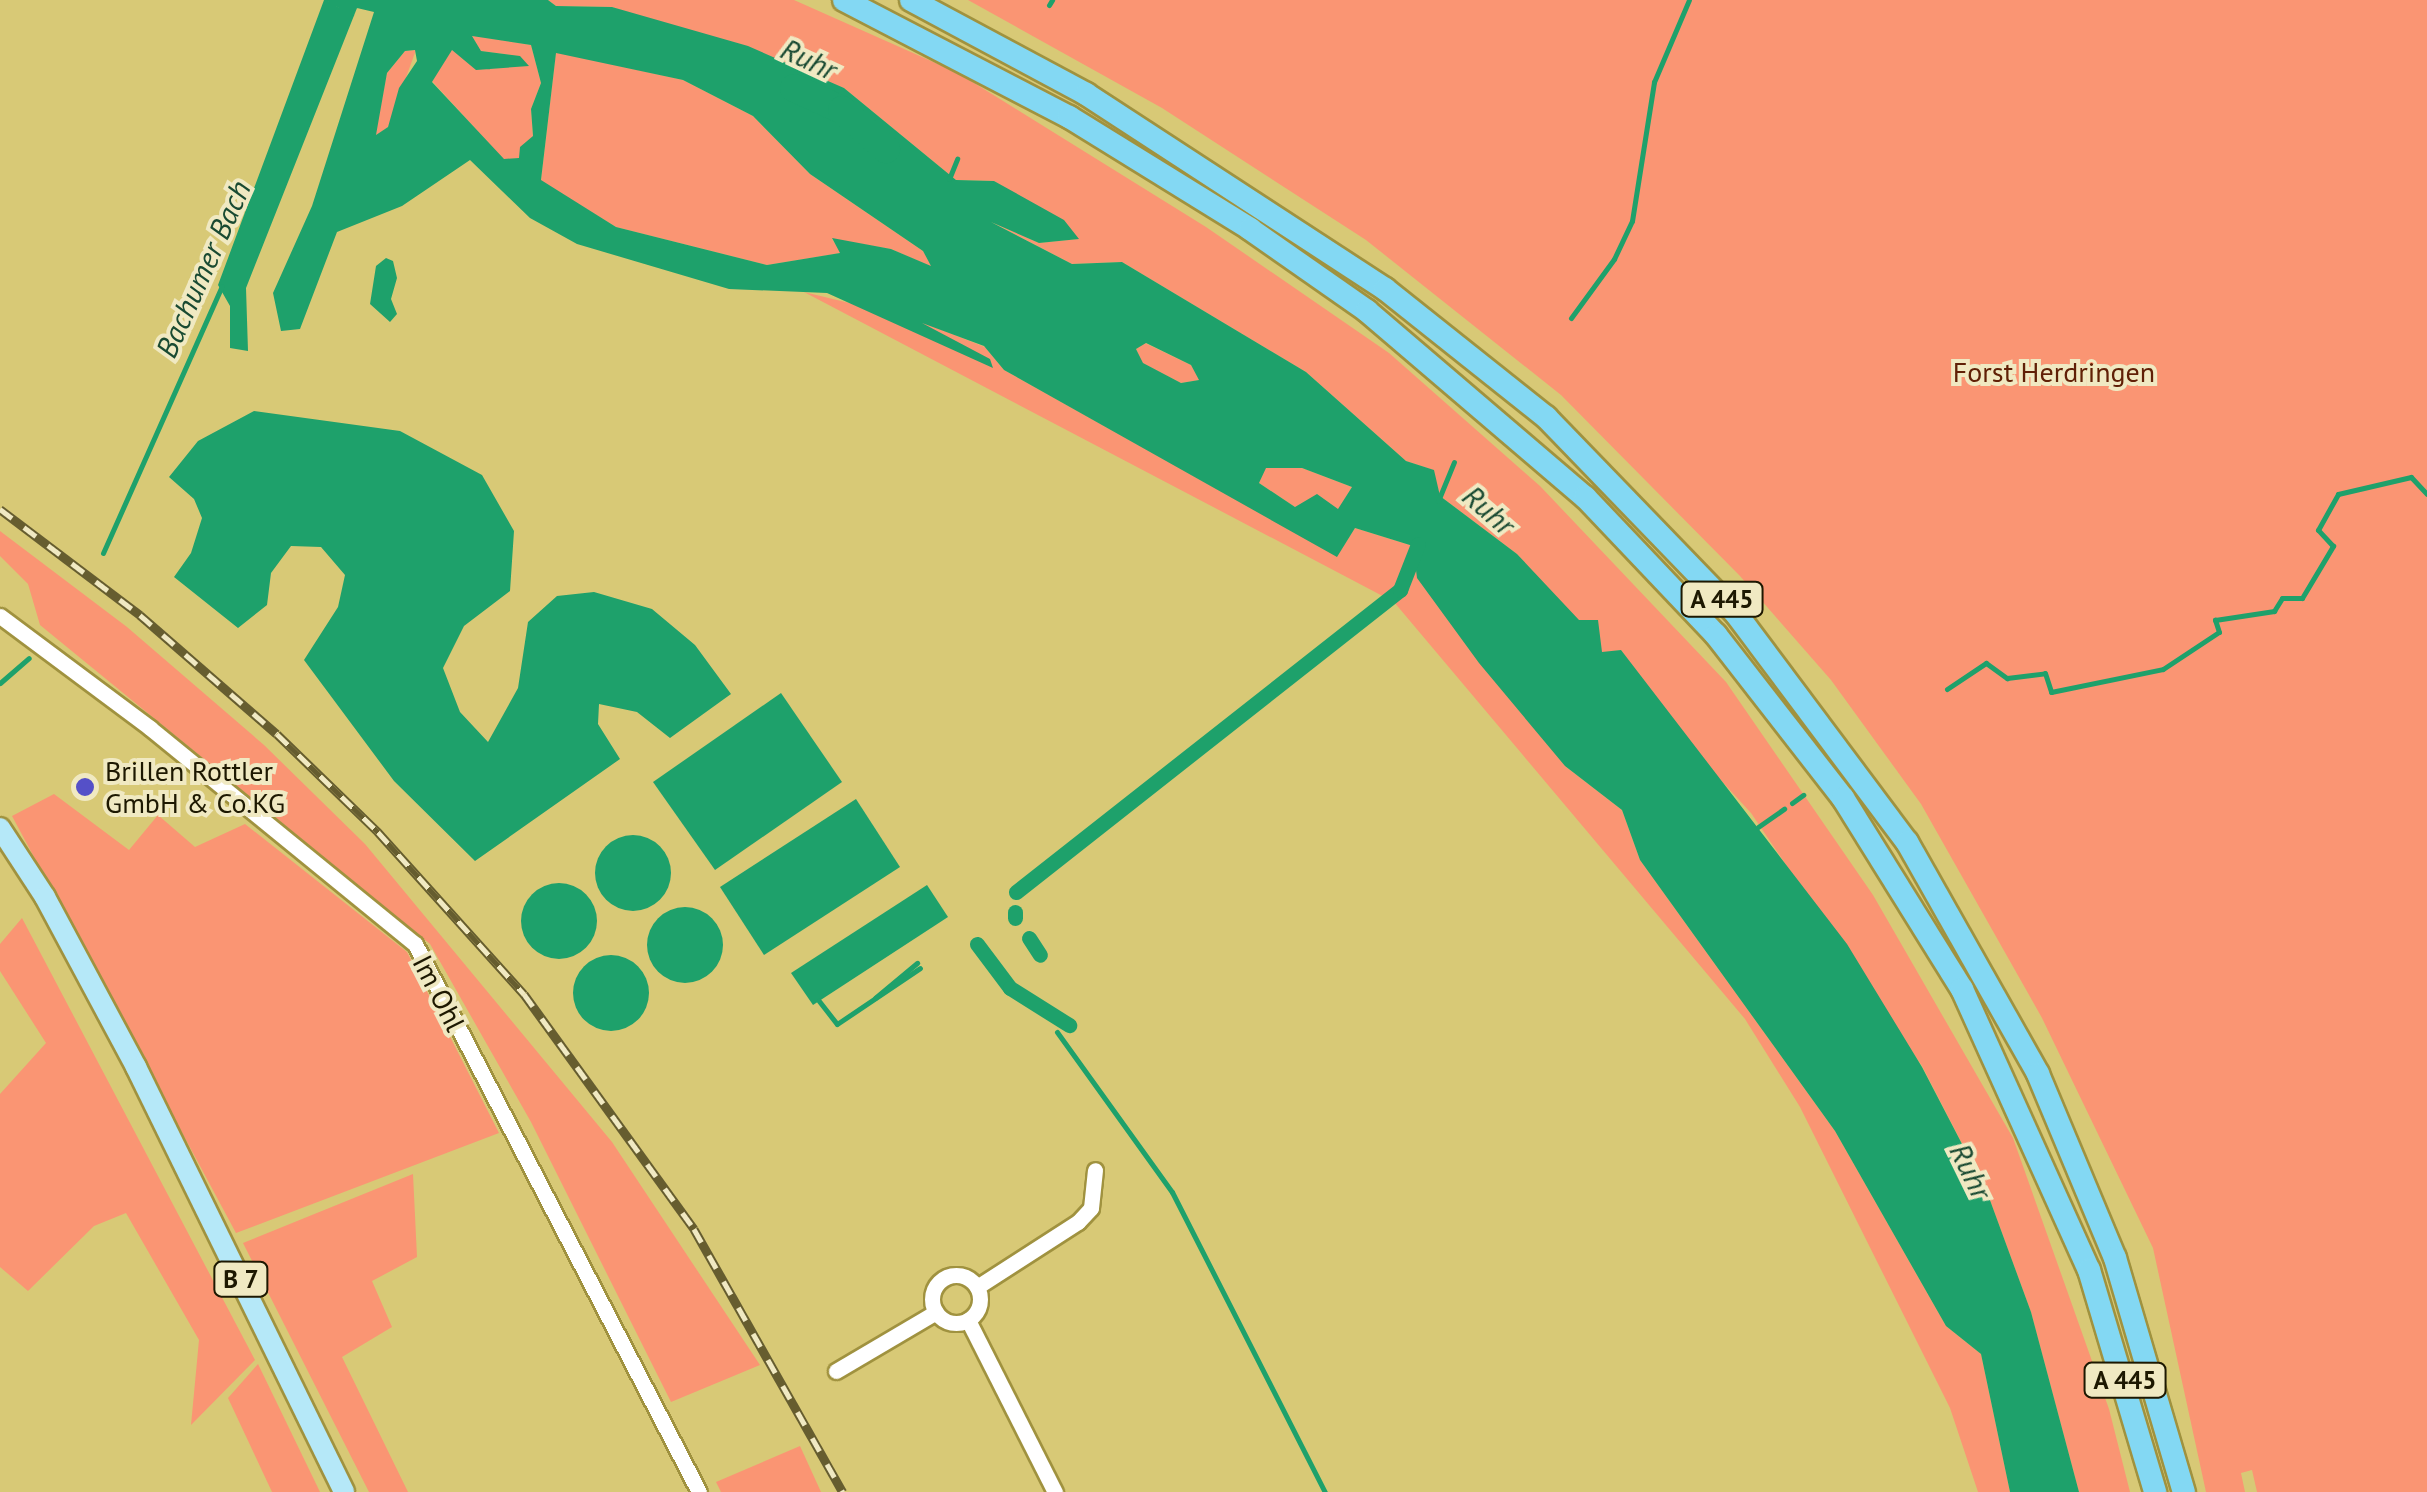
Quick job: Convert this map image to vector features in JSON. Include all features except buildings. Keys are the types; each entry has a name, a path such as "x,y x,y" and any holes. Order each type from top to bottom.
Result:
{"highway":[{"name":"A 445","path":"844,0 1069,117 1250,229 1367,311 1585,496 1716,635 1842,798 1962,988 2089,1270 2155,1492"},
{"name":"A 445","path":"910,0 1086,94 1385,288 1546,417 1737,615 1908,842 2013,1026 2116,1258 2184,1492"}],"main road":[{"name":"B 7","path":"0,828 46,897 136,1067 344,1492"}],"street":[{"name":"Im Ohl","path":"0,616 415,944 700,1492"},
{"path":"977,1287 1078,1222 1092,1208 1096,1170"},
{"path":"958,1275 977,1287 978,1309 968,1320 954,1323 936,1312 932,1298 943,1279 958,1275"},
{"path":"836,1371 936,1312"},
{"path":"968,1320 1055,1492"}],"green space":[{"path":"548,0 794,0 958,73 1206,227 1389,353 1540,486 1726,682 1873,895 2013,1138 2109,1409 2130,1492 2079,1492 2031,1312 1987,1192 1922,1066 1751,813 1684,740 1621,650 1602,653 1517,554 1440,496 1433,470 1406,461 1306,372 1122,262 1072,264 988,220 1039,243 1078,239 994,181 956,180 844,88 612,7 556,6"},
{"name":"Forst Herdringen","path":"968,0 2427,0 2427,1492 2257,1492 2252,1470 2241,1473 2245,1492 2206,1492 2153,1248 2042,1018 1921,804 1831,680 1740,576 1561,395 1366,240 1162,108"},
{"path":"471,35 531,45 541,83 531,109 533,137 519,158 504,160 432,81 452,49 520,56 481,51"},
{"path":"416,50 388,127 375,136 387,73 405,51"},
{"path":"556,52 683,80 753,116 810,174 923,251 932,267 891,249 832,239 841,253 767,265 616,227 541,181"},
{"path":"804,292 911,318 985,347 1004,370 1337,556 1355,528 1413,546 1565,766 1622,810 1640,860 1835,1131 1946,1326 1981,1354 2010,1492 1978,1492 1950,1408 1800,1107 1745,1019 1394,602"},
{"path":"1145,343 1191,365 1200,380 1181,383 1142,363 1136,349"},
{"path":"1265,468 1302,468 1352,487 1338,510 1295,507 1259,483"},
{"path":"0,531 127,627 264,745 365,844 612,1142 760,1365 671,1402 531,1122 430,944 40,625 28,584 0,556"},
{"path":"54,794 129,850 158,815 195,847 245,824 407,952 499,1133 236,1233 12,816"},
{"path":"22,918 255,1360 191,1425 199,1340 126,1213 94,1226 28,1291 0,1267 0,1094 46,1043 0,971 0,944"},
{"path":"413,1174 417,1257 372,1281 392,1327 342,1357 408,1492 369,1492 243,1243"},
{"path":"258,1364 320,1492 272,1492 228,1398"},
{"path":"800,1446 821,1492 721,1492 716,1482"}],"water":[{"path":"324,0 548,0 556,6 612,7 748,46 844,88 956,180 994,181 1064,220 1079,239 1039,243 991,222 1072,264 1122,262 1306,372 1406,461 1434,470 1440,496 1517,554 1579,620 1598,620 1602,652 1621,650 1847,944 1922,1067 1987,1192 2031,1312 2079,1492 2010,1492 1981,1354 1946,1326 1835,1131 1640,860 1622,810 1565,766 1479,663 1417,578 1413,546 1355,528 1337,557 1004,370 984,346 922,323 990,359 993,368 827,293 729,289 577,244 530,218 470,160 402,206 337,232 300,329 281,331 273,293 312,206 374,12 357,8 246,288 248,351 230,348 230,306 218,285","holes":["472,36 531,45 541,83 531,109 533,136 520,147 519,158 504,159 432,82 452,50 476,70 529,66 520,56 481,51","415,50 417,61 399,88 388,127 376,135 387,73 405,51","556,53 683,80 753,116 810,174 923,251 931,266 891,249 832,238 840,253 767,265 616,227 541,180","1146,343 1191,365 1199,380 1181,383 1143,363 1136,349","1266,468 1302,468 1352,487 1338,509 1317,494 1295,507 1259,483"]},
{"path":"386,258 393,261 397,278 391,299 397,314 390,322 370,304 376,266"},
{"path":"254,411 400,431 482,475 514,531 510,591 464,626 443,668 460,712 488,742 518,688 528,622 557,596 594,592 652,609 695,645 731,694 670,738 637,712 599,704 598,724 620,759 475,861 394,781 304,660 338,607 345,575 321,547 291,546 271,573 267,605 238,628 174,577 191,553 202,518 194,499 169,477 198,441"},
{"path":"781,693 842,782 715,870 653,782"},
{"path":"856,799 900,867 764,955 720,887"},
{"path":"633,835 660,846 671,873 660,900 633,911 606,900 595,873 606,846"},
{"path":"559,883 586,894 597,921 586,948 559,959 532,948 521,921 532,894"},
{"path":"927,885 948,917 813,1005 791,973"},
{"path":"685,907 712,918 723,945 712,972 685,983 658,972 647,945 658,918"},
{"path":"611,955 638,966 649,993 638,1020 611,1031 584,1020 573,993 584,966"}],"waterway":[{"path":"1049,5 1052,0"},
{"path":"1571,318 1614,259 1632,221 1654,82 1689,0"},
{"name":"Ruhr","path":"794,88 842,110 886,149"},
{"path":"949,179 957,159"},
{"name":"Bachumer Bach","path":"103,553 222,286"},
{"path":"1438,501 1454,462"},
{"path":"1947,689 1986,663 2007,678 2045,673 2051,692 2163,669 2219,632 2215,620 2274,611 2282,598 2302,598 2333,546 2318,530 2338,494 2411,477 2427,494"},
{"path":"1016,892 1400,590 1418,544"},
{"name":"Bachumer Bach","path":"0,683 29,658"},
{"path":"1792,803 1803,795"},
{"path":"1758,827 1784,809"},
{"path":"1015,912 1015,918"},
{"path":"1029,938 1040,955"},
{"path":"977,944 1010,988 1069,1025"},
{"path":"875,998 917,963"},
{"path":"819,1001 837,1024 920,968"},
{"path":"1057,1032 1172,1192 1325,1492"}],"railway":[{"path":"0,509 140,615 277,734 378,832 524,994 694,1229 843,1492"}],"place":[{"name":"Brillen Rottler GmbH & Co.KG","path":"85,787"}]}
